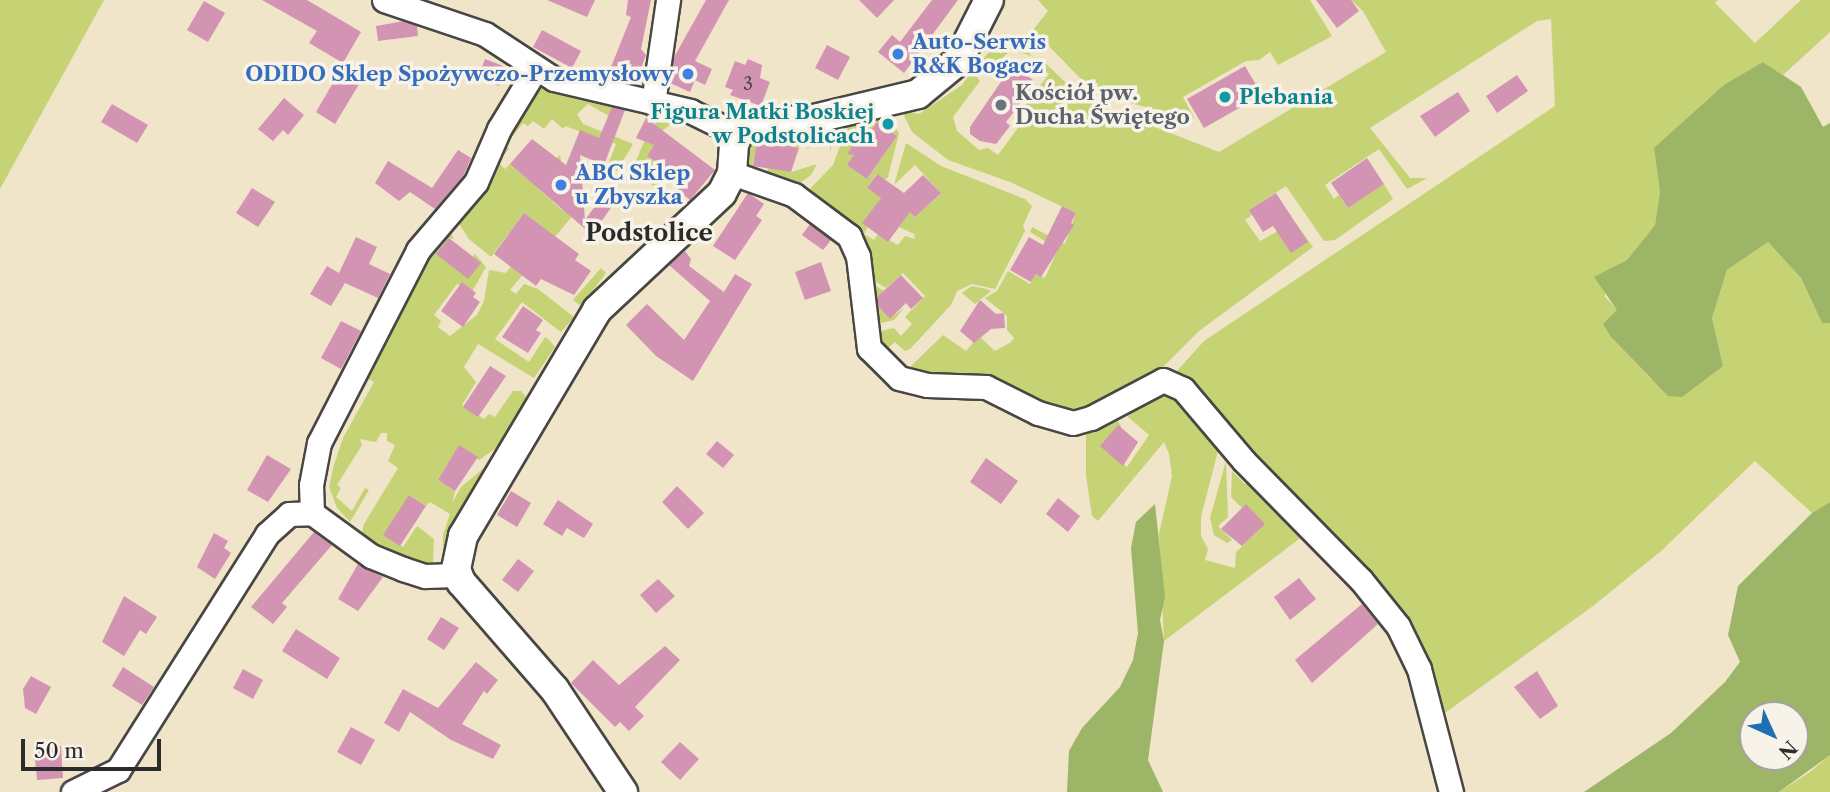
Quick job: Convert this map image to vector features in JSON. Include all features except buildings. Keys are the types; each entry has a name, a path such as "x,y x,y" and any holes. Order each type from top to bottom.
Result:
{"street":[{"path":"384,0 485,34 535,70 554,79 690,111 737,134"},
{"path":"653,103 668,0"},
{"path":"457,575 467,529 582,331 628,276 714,204 732,173 737,134 749,121 809,120 918,94 958,61 989,0"},
{"path":"312,513 311,485 319,443 418,250 476,181 499,128 535,70"},
{"path":"732,173 792,194 849,236 858,256 869,348 900,378 927,385 986,387 1038,413 1073,423 1164,380 1183,389 1244,461 1361,580 1398,626 1419,668 1451,792"},
{"path":"73,792 118,770 267,534 289,514 312,513 371,556 402,569 425,576 457,575"},
{"path":"457,575 555,690 623,792"}],"green space":[{"path":"0,0 104,0 0,189"},
{"path":"1038,0 1310,0 1332,36 1278,65 1270,52 1259,60 1246,61 1183,97 1194,118 1190,119 1123,101 1082,80 1033,30 1048,11"},
{"path":"1351,0 1718,0 1715,3 1755,43 1801,0 1830,0 1830,32 1783,75 1763,62 1654,148 1660,192 1655,225 1627,260 1605,272 1605,297 1618,310 1611,337 1651,379 1723,366 1712,318 1727,270 1768,242 1801,278 1822,323 1830,323 1830,502 1812,513 1755,461 1661,551 1593,606 1438,718 1408,632 1413,628 1406,618 1176,372 1204,341 1555,106 1551,19 1537,21 1370,128 1410,178 1427,178 1407,189 1379,149 1325,185 1334,199 1339,195 1348,208 1384,184 1393,199 1335,240 1324,241 1286,186 1249,210 1252,215 1245,220 1260,241 1295,222 1313,247 1199,331 1154,376 1075,419 933,381 908,369 943,335 966,351 979,336 995,351 1011,342 1014,338 1007,330 1007,316 985,298 997,291 1008,271 1030,284 1036,274 1045,278 1058,249 1030,232 1032,227 1065,244 1076,213 1010,182 948,160 912,132 902,111 919,114 962,85 972,71 980,81 953,117 957,131 979,150 988,148 998,155 1020,125 1014,119 1049,74 1038,65 1041,59 1083,99 1219,152 1386,52 1363,11"},
{"path":"1021,44 1032,56 1011,50 988,71 976,66 993,48"},
{"path":"1763,62 1801,87 1823,127 1830,123 1830,323 1822,323 1801,278 1768,242 1727,270 1712,318 1723,366 1682,397 1668,396 1611,337 1603,324 1617,310 1594,277 1627,260 1655,225 1660,192 1654,148 1724,85"},
{"path":"550,86 615,100 609,116 588,104 577,114 583,124 633,144 617,171 607,167 616,144 565,126 563,129 552,119 544,129 533,121 528,126 523,123 505,146 509,149 498,162 505,169 510,164 531,182 560,155 561,161 537,188 562,210 580,207 510,290 516,294 524,284 538,289 574,317 561,332 522,302 495,339 529,362 545,337 550,341 555,347 534,378 478,344 464,367 476,382 462,405 484,419 489,414 495,417 513,391 521,391 528,399 499,446 479,460 459,446 438,480 455,491 452,503 461,487 491,462 443,556 443,535 450,514 430,502 426,506 410,495 384,535 403,547 417,526 434,539 433,563 421,569 361,538 364,524 398,468 388,461 395,445 387,441 387,433 381,433 376,442 360,439 362,445 337,485 341,488 336,497 352,511 365,488 369,490 350,522 337,508 329,487 334,465 343,438 374,382 361,375 402,307 422,258 448,229 454,239 449,238 437,253 471,259 475,254 486,267 473,290 457,284 434,315 441,321 438,327 450,336 477,315 484,301 489,270 506,273 541,226 524,213 491,257 469,239 457,221 537,87"},
{"path":"663,114 704,127 677,120 663,130 647,156 666,168 656,189 634,166 648,132"},
{"path":"888,116 899,133 888,177 885,180 876,174 867,188 875,194 889,187 863,223 868,227 864,234 874,240 878,234 898,245 905,236 915,239 914,234 891,223 908,209 915,217 941,193 915,165 894,185 906,143 941,166 1025,199 1032,206 1023,226 1025,231 995,289 972,284 957,291 951,305 910,349 905,351 895,342 880,355 877,332 894,328 901,336 912,324 905,317 925,296 903,273 886,288 868,277 806,193 833,165 843,138 858,149 868,178 897,136 877,122 868,134 863,131 857,139 845,132 852,123"},
{"path":"836,129 830,153 830,141 814,139 807,150 811,130"},
{"path":"756,131 802,133 799,148 758,136 752,168 766,174 770,165 791,172 817,164 811,175 796,186 741,167"},
{"path":"601,268 606,273 581,306 573,300"},
{"path":"868,281 884,291 873,301 890,318 904,308 894,320 881,323 874,320"},
{"path":"972,286 991,291 975,304 962,293"},
{"path":"1172,389 1219,447 1201,517 1201,536 1208,549 1205,560 1235,568 1236,552 1256,533 1245,505 1242,508 1231,497 1232,471 1245,484 1254,481 1261,495 1307,533 1164,641 1159,534 1172,476 1169,454 1164,442 1098,521 1092,516 1086,475 1086,433 1125,408 1118,421 1121,426 1104,448 1127,467 1149,435 1128,417 1130,408 1148,402 1145,392"},
{"path":"1226,461 1228,517 1218,526 1232,540 1227,543 1214,535 1210,518"},
{"path":"1830,502 1830,755 1809,770 1809,701 1739,701 1739,771 1808,771 1779,792 1584,792 1671,733 1725,682 1740,662 1728,635 1738,586 1812,513"},
{"path":"1155,504 1165,597 1160,620 1164,641 1148,760 1163,792 1067,792 1069,751 1082,728 1120,687 1133,660 1138,633 1131,548 1136,522"},
{"path":"1830,755 1830,792 1779,792 1810,772"}],"place":[{"name":"Auto-Serwis R&K Bogacz","path":"898,54"},
{"name":"ODIDO Sklep Spożywczo-Przemysłowy","path":"688,74"},
{"name":"Plebania","path":"1225,97"},
{"name":"Kościół pw. Ducha Świętego","path":"1001,105"},
{"name":"Figura Matki Boskiej w Podstolicach","path":"888,124"},
{"name":"ABC Sklep u Zbyszka","path":"561,185"}],"district":[{"name":"Podstolice","path":"649,233"}]}
